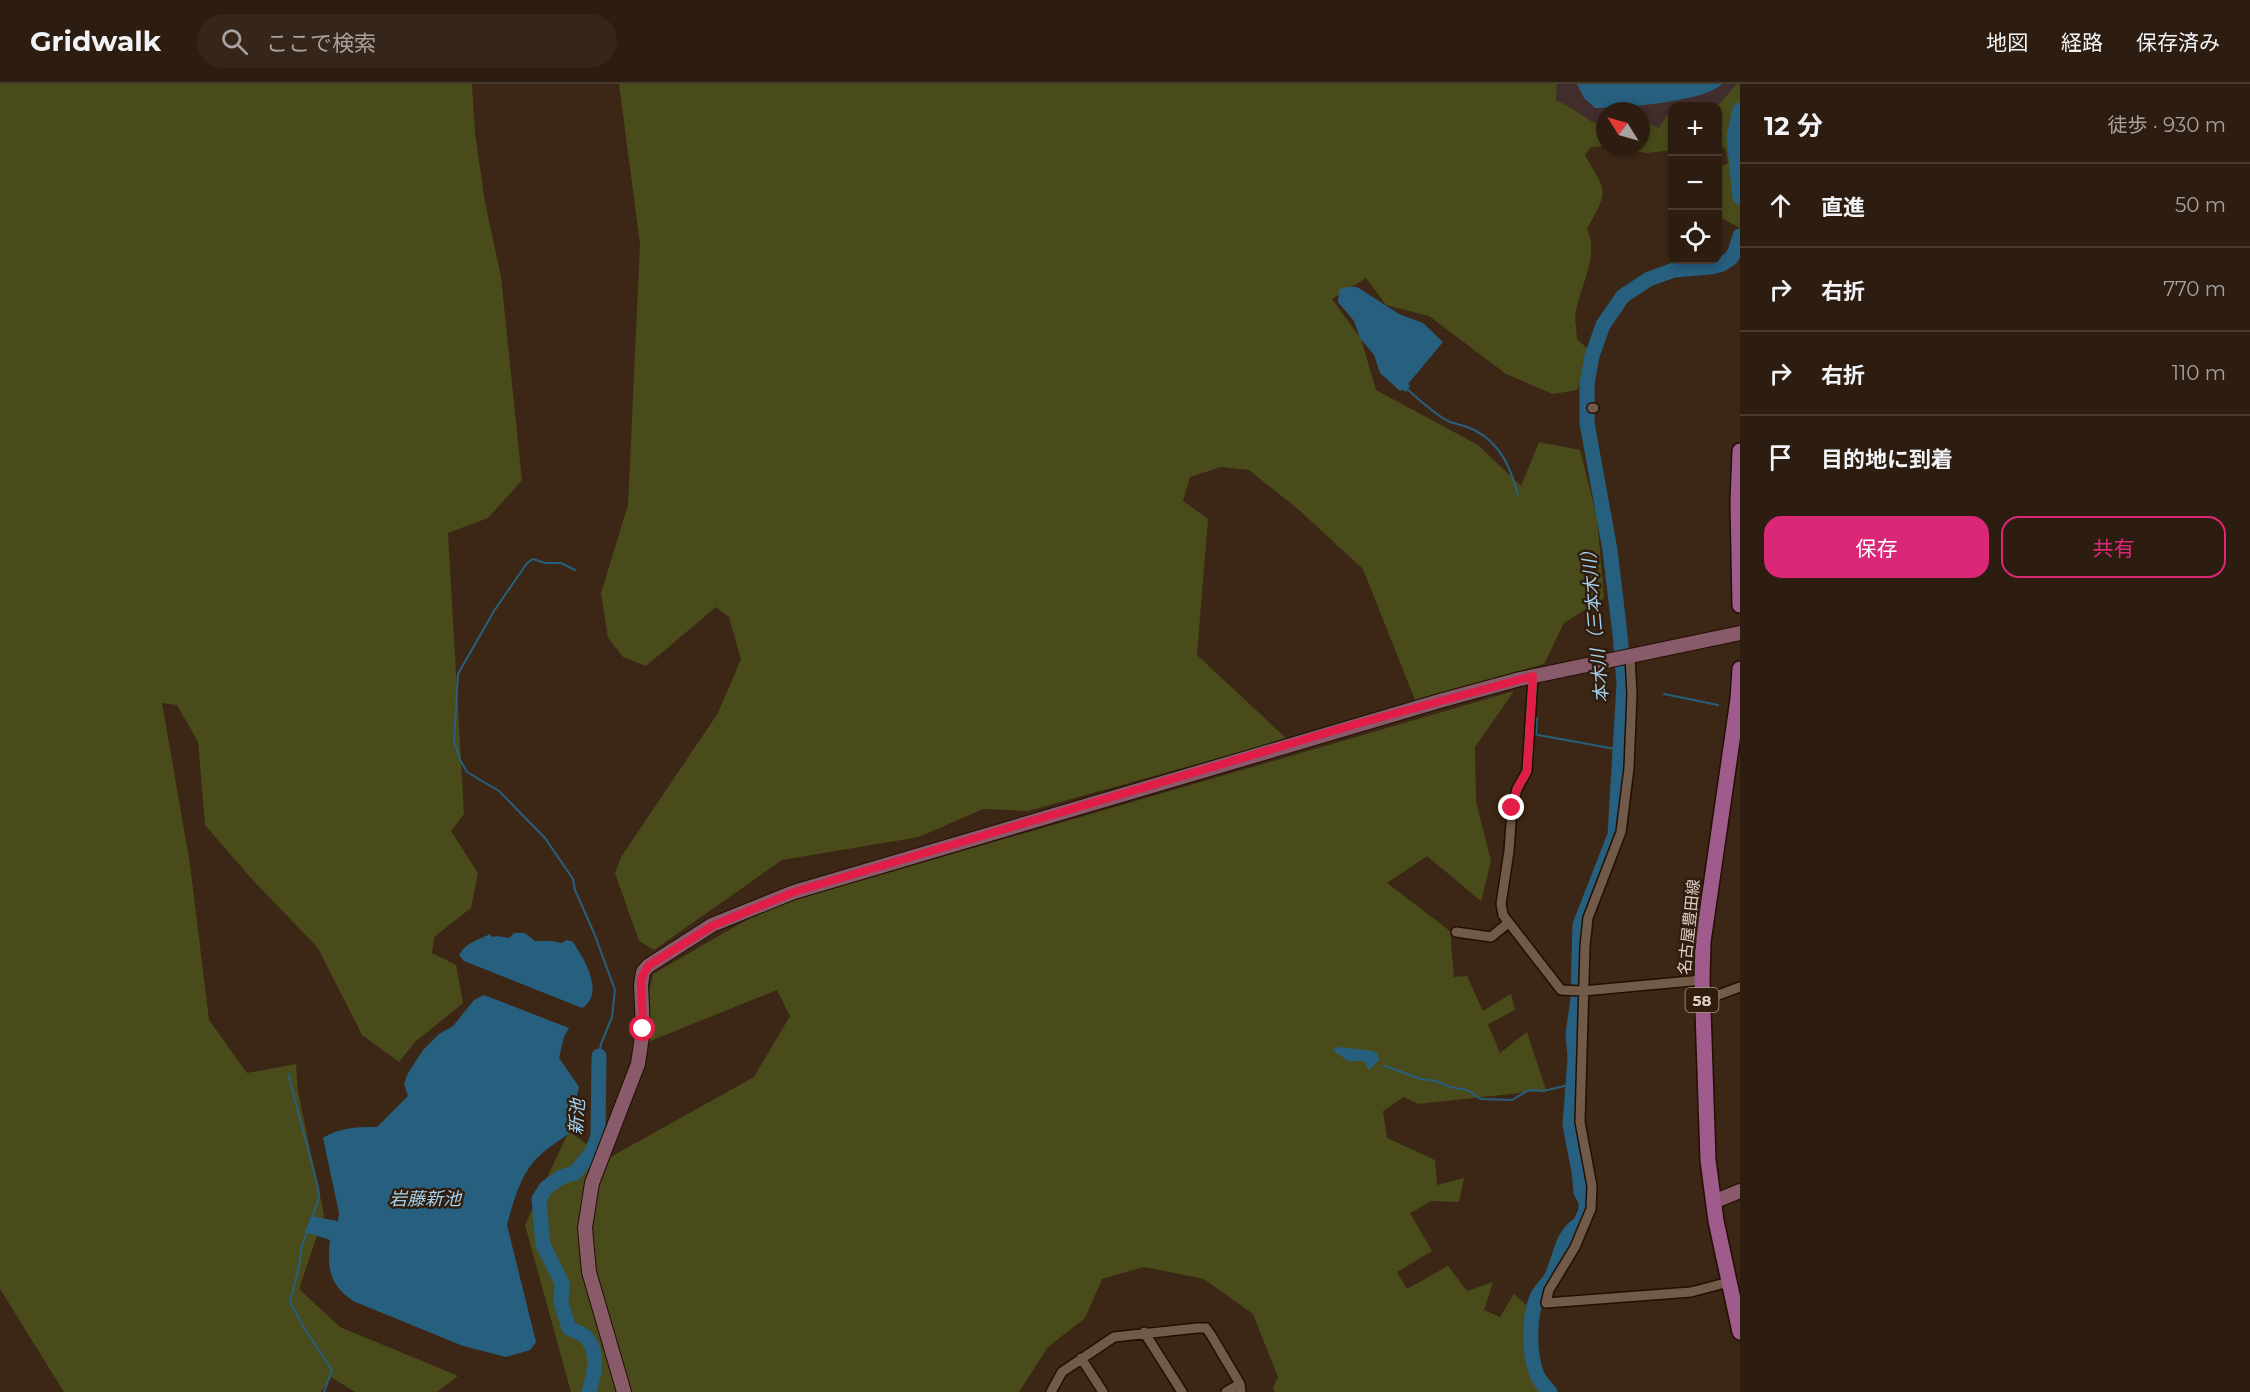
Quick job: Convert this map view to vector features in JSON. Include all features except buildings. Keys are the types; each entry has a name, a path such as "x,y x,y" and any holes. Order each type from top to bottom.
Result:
{"main road":[{"path":"1740,451 1738,524 1740,605"},
{"name":"名古屋豊田線","path":"1740,669 1738,699 1703,942 1702,980 1708,1160 1713,1202 1740,1332"}],"street":[{"path":"624,1392 589,1272 585,1228 592,1183 638,1064 643,1029 641,979 648,966 712,926 794,892 1360,723 1533,676 1740,633"},
{"path":"1630,656 1632,694 1629,768 1621,832 1588,918 1583,991 1580,1122 1592,1186 1591,1209 1575,1247 1549,1290 1546,1303 1691,1292 1729,1282"},
{"path":"1533,676 1527,771 1517,789 1512,808 1509,850 1501,904 1501,910 1508,923 1556,985 1567,992 1702,980"},
{"path":"1456,932 1491,937 1508,923"},
{"path":"1702,998 1713,997 1740,987"},
{"path":"1713,1202 1740,1191"},
{"path":"1051,1392 1062,1372 1114,1336 1206,1328 1240,1388 1226,1392"},
{"path":"1144,1332 1182,1392"},
{"path":"1081,1358 1103,1392"}],"shaded area":[{"path":"0,84 472,84 475,133 485,202 501,277 522,480 488,518 448,533 464,814 451,831 478,873 471,908 434,937 432,953 456,965 463,1003 415,1042 399,1062 362,1035 318,948 249,876 205,825 198,742 177,705 162,703 190,864 209,1020 247,1073 296,1064 298,1092 324,1215 299,1289 340,1327 458,1376 437,1392 355,1392 331,1377 321,1392 64,1392 0,1289"},
{"path":"619,84 1557,84 1556,100 1596,123 1596,147 1591,147 1585,155 1598,177 1603,192 1599,206 1587,229 1591,250 1590,261 1575,316 1577,339 1589,350 1583,377 1577,390 1553,394 1506,374 1429,316 1386,305 1366,278 1332,299 1361,339 1376,390 1478,445 1521,486 1539,442 1580,450 1597,518 1604,598 1564,623 1544,664 1415,700 1363,569 1299,510 1249,470 1221,467 1190,477 1183,501 1208,519 1197,655 1287,739 1028,811 983,809 919,837 782,860 654,950 639,941 615,873 621,857 718,713 741,659 729,617 716,607 646,666 623,657 608,638 601,593 628,505 640,244"},
{"path":"1557,84 1737,84 1721,102 1668,102 1668,116 1659,128 1650,124 1650,102 1596,102 1596,123 1594,123 1556,100"},
{"path":"1737,84 1740,84 1740,228 1722,218 1722,166 1728,163 1725,148 1722,146 1721,102"},
{"path":"1668,116 1668,150 1650,153 1650,124 1659,128"},
{"path":"1514,691 1475,747 1476,802 1491,861 1481,901 1427,856 1387,883 1450,931 1454,977 1467,976 1483,1011 1511,994 1515,1010 1488,1024 1500,1053 1527,1032 1546,1090 1418,1104 1404,1097 1383,1111 1387,1138 1435,1160 1437,1185 1464,1178 1459,1202 1431,1201 1410,1213 1432,1251 1397,1272 1407,1289 1448,1266 1467,1291 1493,1282 1484,1310 1500,1317 1514,1294 1527,1306 1526,1352 1530,1374 1541,1392 1275,1392 1273,1388 1278,1377 1253,1314 1204,1279 1144,1267 1102,1279 1085,1318 1048,1347 1019,1392 571,1392 525,1225 569,1131 607,1159 754,1077 790,1016 777,990 650,1041 649,992 653,974 767,908"}],"water":[{"path":"1577,84 1722,84 1713,90 1681,100 1650,104 1650,102 1596,102 1595,108 1584,98"},
{"path":"1357,287 1399,314 1423,323 1443,342 1408,384 1410,386 1406,392 1400,391 1380,373 1374,355 1360,338 1354,321 1338,302 1339,289"},
{"path":"514,933 525,933 535,941 562,943 566,940 572,941 582,956 590,975 592,994 589,1002 582,1008 464,961 459,955 469,944 490,934 492,937 509,938"},
{"name":"岩藤新池","path":"484,995 569,1028 564,1037 559,1058 579,1087 576,1100 580,1111 573,1122 572,1131 538,1157 527,1171 518,1189 507,1225 536,1342 530,1350 506,1357 463,1346 353,1301 339,1288 331,1275 330,1240 305,1232 311,1216 338,1221 339,1213 323,1138 342,1130 377,1127 408,1096 404,1084 408,1073 423,1050 439,1034 453,1026 474,1000"},
{"path":"1340,1047 1373,1051 1377,1053 1379,1060 1369,1070 1364,1061 1348,1061 1334,1051"}],"waterway":[{"name":"本木川（三本木川）","path":"1740,110 1734,137 1740,197"},
{"name":"本木川（三本木川）","path":"1550,1392 1539,1379 1533,1361 1531,1342 1533,1311 1538,1295 1552,1276 1565,1240 1580,1224 1586,1211 1586,1201 1581,1192 1570,1125 1580,925 1615,835 1624,684 1610,550 1587,423 1587,384 1592,356 1603,325 1623,296 1649,279 1674,270 1722,264 1735,252 1740,236"},
{"path":"1406,388 1444,419 1473,429 1485,436 1504,458 1518,495"},
{"path":"575,570 561,563 545,563 533,559 527,563 494,611 458,674 454,740 460,760 467,772 499,791 545,838 573,879 575,890 615,990 612,1017 601,1044 599,1056"},
{"path":"1664,694 1718,705"},
{"path":"1537,718 1536,734 1538,735 1621,750"},
{"path":"589,1392 594,1371 593,1350 586,1337 569,1328 561,1303 562,1283 543,1245 539,1199 546,1188 561,1177 575,1173 592,1152 598,1136 599,1056"},
{"path":"1385,1066 1421,1079 1467,1090 1481,1099 1512,1100 1529,1090 1543,1091 1573,1084"},
{"path":"288,1074 318,1187 319,1197 312,1218"},
{"path":"307,1232 301,1249 290,1302 332,1370 324,1392"}],"route":[{"path":"643,1029 641,979 648,966 712,926 755,907 794,892 1360,723 1533,676 1527,771 1517,789 1512,808"}],"water label":[{"name":"新池","path":"577,1117"}]}
